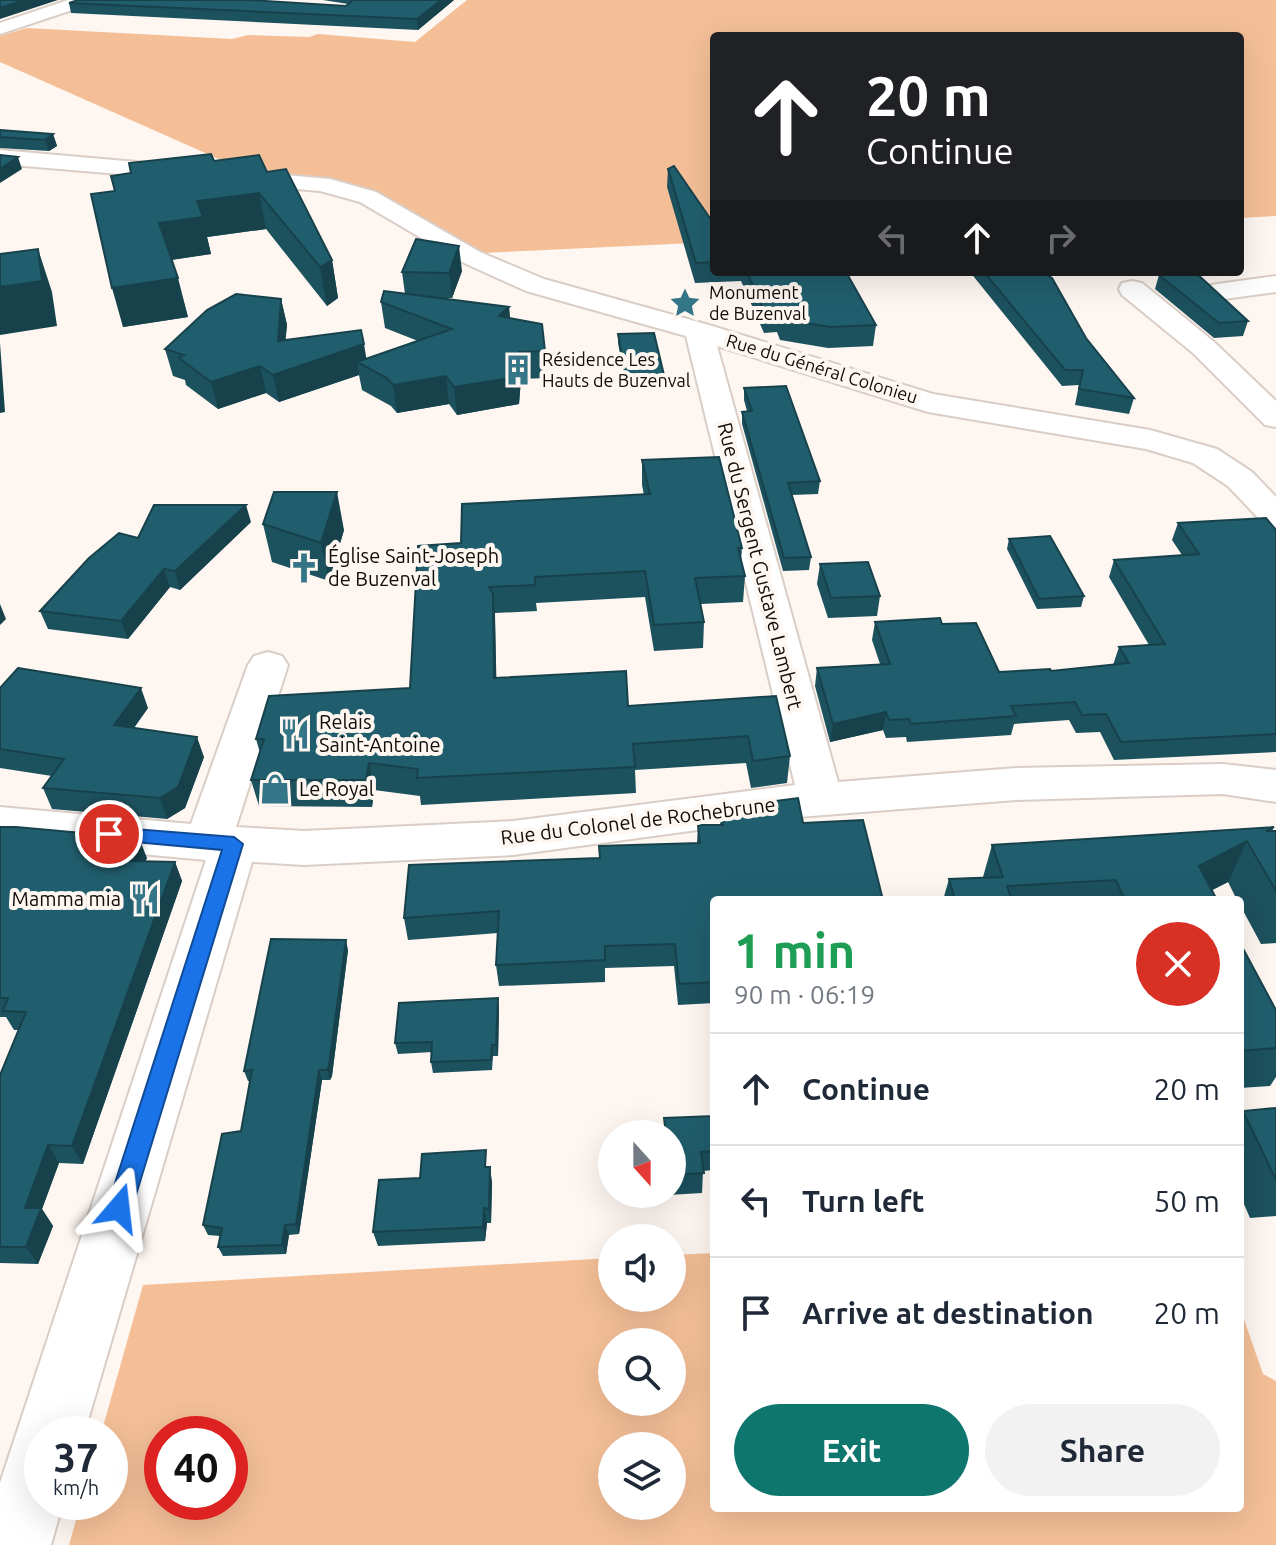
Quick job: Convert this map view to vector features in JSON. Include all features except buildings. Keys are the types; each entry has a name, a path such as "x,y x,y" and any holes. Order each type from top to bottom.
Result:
{"street":[{"path":"0,29 84,0"},
{"name":"Rue du Général Colonieu","path":"0,157 322,184 368,197 461,252 535,285 699,331 928,403 1150,440 1205,456 1240,479 1275,513"},
{"path":"1217,292 1276,284"},
{"path":"1132,289 1203,347 1276,418"},
{"name":"Rue du Sergent Gustave Lambert","path":"699,331 821,801"},
{"path":"56,1416 154,1096 268,665"},
{"name":"Rue du Colonel de Rochebrune","path":"0,824 221,844 304,848 513,838 786,802 1016,784 1223,779 1276,786"},
{"path":"15,1545 24,1516"}],"shaded area":[{"path":"467,0 1276,0 1276,216 1244,218 1244,32 710,32 710,242 482,253 380,193 337,182 257,176 0,62 0,36 27,28 232,39 248,35 309,37 318,34 415,42"},
{"path":"710,1253 710,1512 1244,1512 1244,1319 1263,1374 1276,1381 1276,1545 69,1545 76,1520 128,1520 128,1416 106,1416 143,1285 598,1259 598,1312 686,1312 686,1254"}],"place":[{"name":"Monument de Buzenval","path":"685,303"},
{"name":"Résidence Les Hauts de Buzenval","path":"518,370"},
{"name":"Église Saint-Joseph de Buzenval","path":"304,568"},
{"name":"Relais Saint-Antoine","path":"295,734"},
{"name":"Le Royal","path":"275,789"},
{"name":"Mamma mia","path":"145,899"}],"route":[{"path":"109,834 234,844 119,1208"}]}
